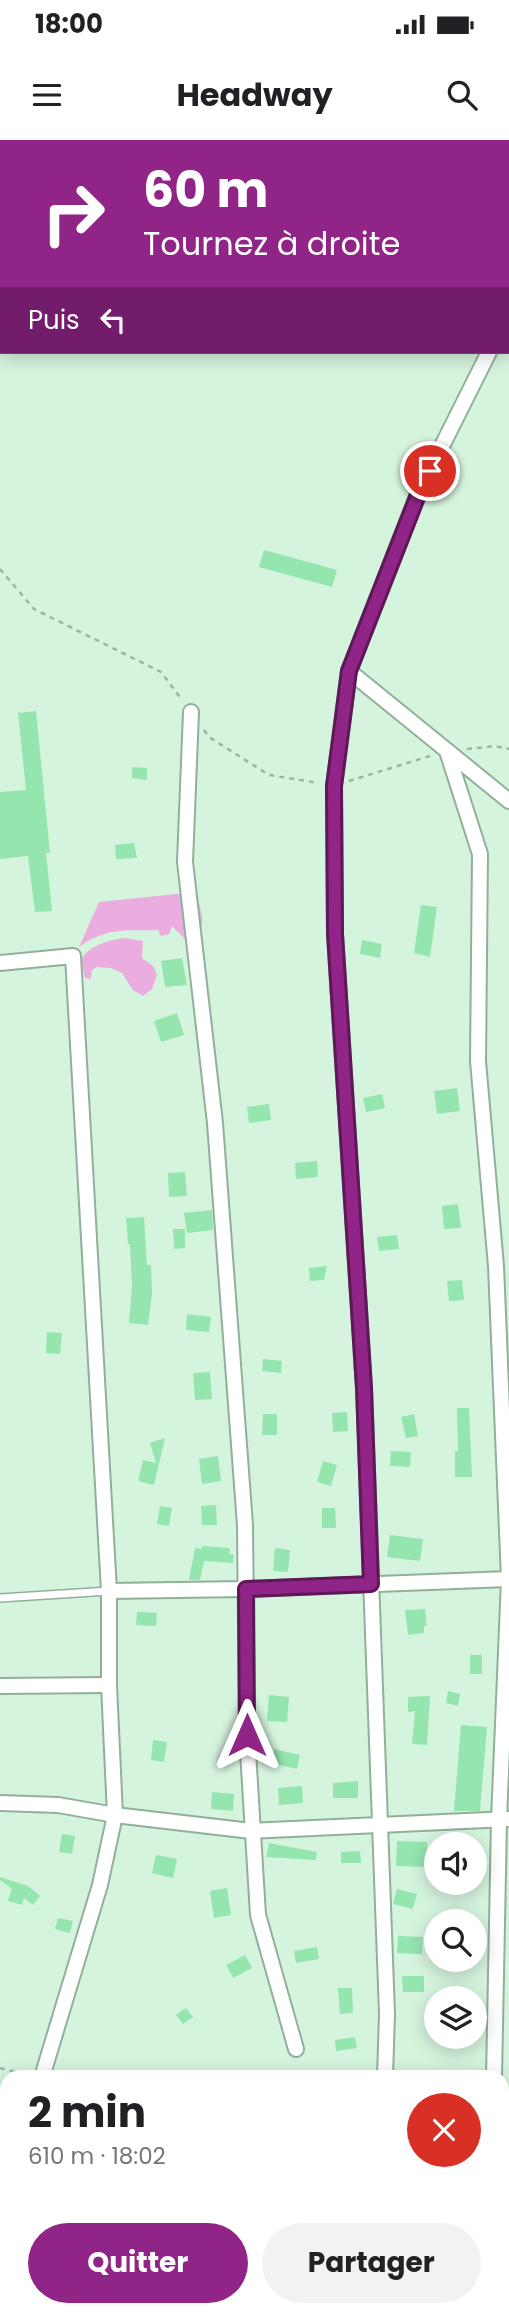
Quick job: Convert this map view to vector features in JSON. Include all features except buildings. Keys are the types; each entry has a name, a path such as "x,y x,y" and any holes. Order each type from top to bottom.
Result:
{"street":[{"path":"385,2070 387,2014 364,1388 335,934 334,786 349,671 418,495 488,354"},
{"path":"349,671 509,800"},
{"path":"191,712 185,862 215,1123 245,1525 247,1735 251,1831 258,1915 296,2049"},
{"path":"447,751 480,854 478,1061 496,1266 509,1579 504,1819 494,2070"},
{"path":"0,963 73,956 109,1591 109,1685 115,1815 100,1885 44,2070"},
{"path":"109,1591 246,1589 509,1579"},
{"path":"0,1686 109,1685"},
{"path":"0,1803 58,1805 115,1815 251,1831 380,1827 504,1819"}],"lane":[{"path":"0,1598 109,1591"}],"path":[{"path":"0,569 34,610 161,671 209,737 269,775 334,786 447,751 495,746 509,749"}],"shaded area":[{"path":"196,892 202,926 187,941 172,926 169,934 161,936 158,930 117,931 99,936 79,947 99,902"},
{"path":"124,938 143,941 142,958 153,966 157,975 152,989 143,996 133,990 122,973 111,968 97,967 92,970 91,979 85,978 81,960 84,955 100,944"}],"route":[{"path":"247,1735 246,1589 371,1584 364,1388 335,934 334,786 349,671 418,495 430,471"}]}
